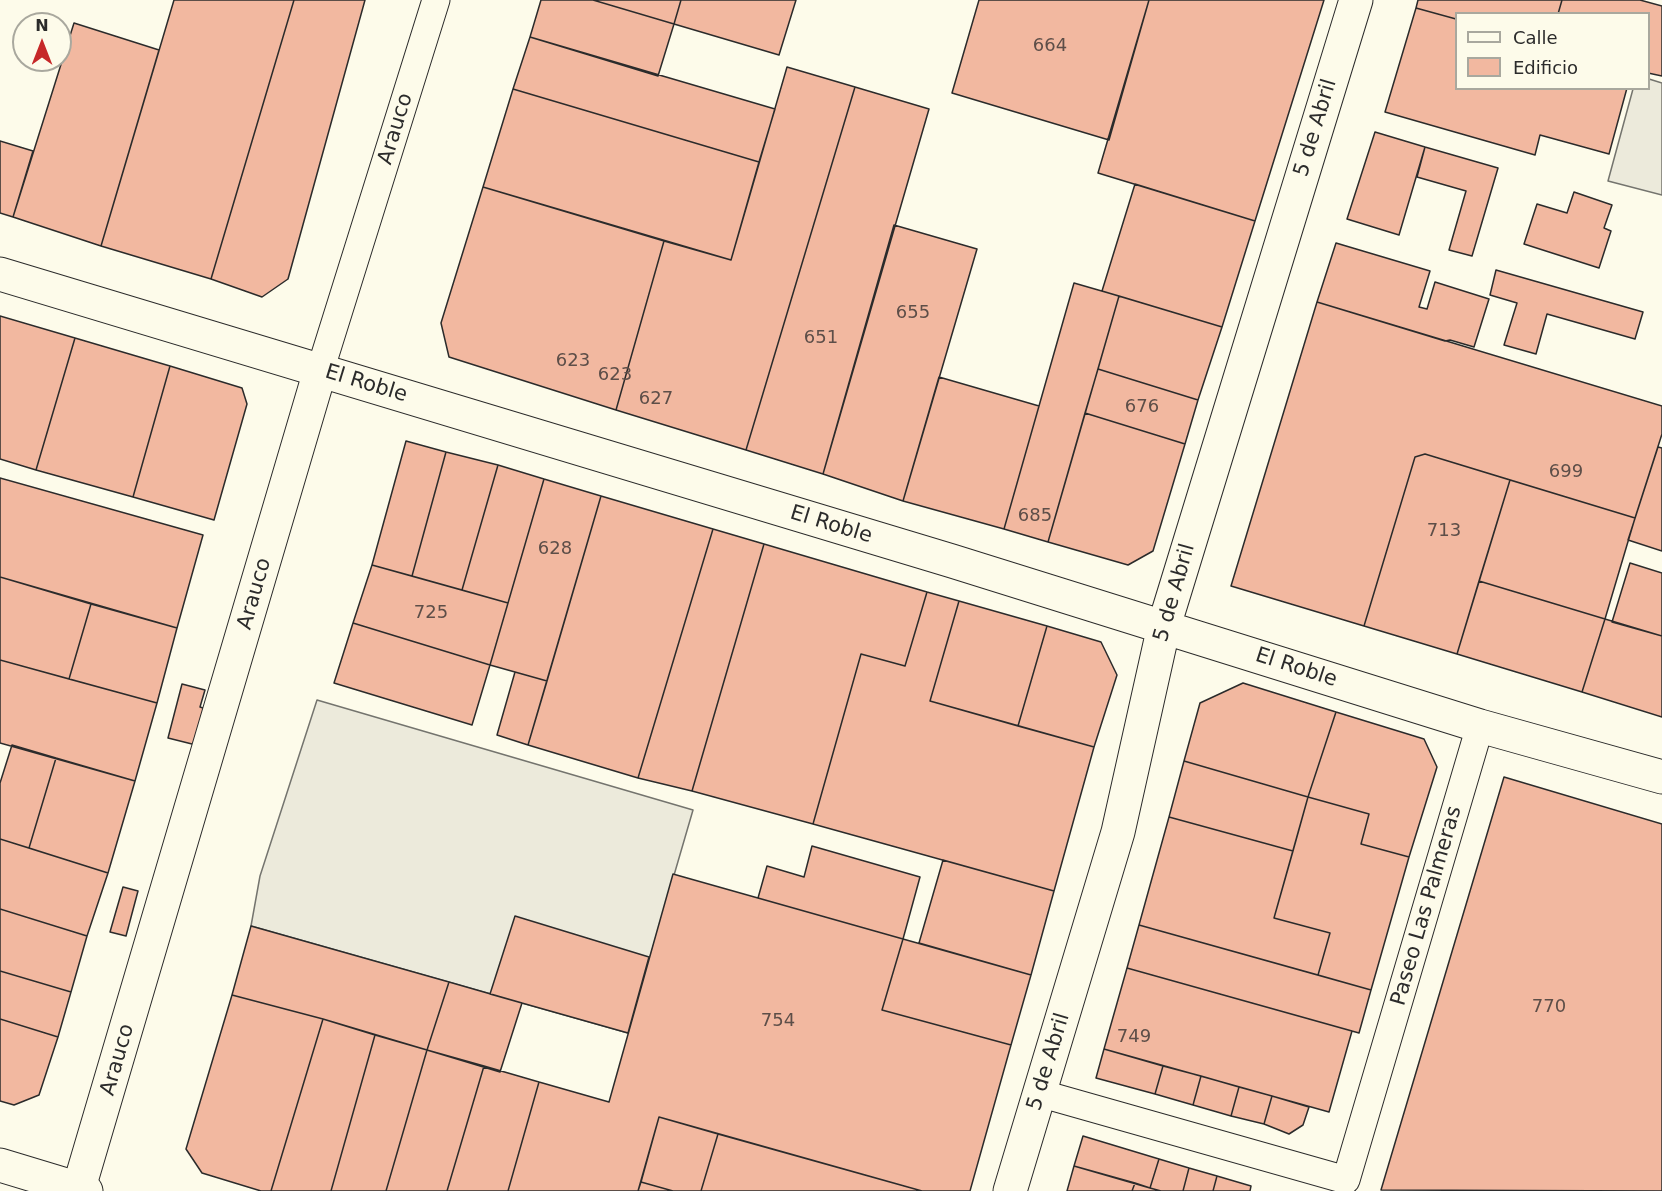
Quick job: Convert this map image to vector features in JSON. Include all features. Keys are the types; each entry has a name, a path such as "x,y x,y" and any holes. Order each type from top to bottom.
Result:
{"street":[{"name":"Arauco","path":"81,1191 320,371 436,0"},
{"name":"5 de Abril","path":"1010,1191 1118,832 1164,626 1356,0"},
{"name":"El Roble","path":"0,274 1164,626 1480,726 1662,777"},
{"name":"Paseo Las Palmeras","path":"1353,1186 1374,1087 1480,726"},
{"path":"1039,1093 1353,1186"},
{"path":"0,1165 81,1191"}],"shaded area":[{"path":"1650,79 1662,83 1662,195 1608,181 1633,90 1650,90"},
{"path":"317,700 693,810 628,1033 251,926 260,876"}],"building":[{"path":"174,0 294,0 211,279 101,246"},
{"path":"294,0 365,0 288,279 262,297 211,279"},
{"path":"541,0 593,0 674,24 658,76 530,37"},
{"path":"593,0 681,0 674,24"},
{"path":"681,0 796,0 779,55 674,24"},
{"path":"979,0 1149,0 1109,140 952,93"},
{"path":"1149,0 1324,0 1255,221 1098,173"},
{"path":"1418,0 1562,0 1559,12 1455,12 1455,19 1416,8"},
{"path":"1562,0 1640,0 1662,6 1662,76 1650,73 1650,12 1559,12"},
{"path":"1416,8 1455,19 1455,90 1626,90 1609,154 1540,135 1535,155 1385,112"},
{"path":"74,23 159,50 101,246 13,217 59,72 72,72"},
{"path":"530,37 775,109 759,162 513,89"},
{"path":"787,67 855,87 746,450 616,410 664,241 731,260"},
{"path":"855,87 929,109 823,474 746,450"},
{"path":"513,89 759,162 731,260 483,187"},
{"path":"1375,132 1425,147 1399,235 1347,219"},
{"path":"0,141 33,151 13,217 0,213"},
{"path":"1425,147 1498,168 1472,256 1449,250 1466,191 1417,177"},
{"path":"1135,184 1255,221 1222,327 1102,291"},
{"path":"483,187 664,241 616,410 449,357 441,323"},
{"path":"1574,192 1612,205 1604,228 1611,231 1599,268 1524,244 1537,204 1567,213"},
{"path":"894,225 977,249 903,501 823,474"},
{"path":"1336,243 1430,271 1419,307 1427,309 1435,282 1489,299 1474,347 1450,340 1445,341 1317,302"},
{"path":"1496,270 1643,312 1635,339 1547,314 1536,354 1504,345 1517,303 1490,295"},
{"path":"1074,283 1119,296 1048,542 1004,529"},
{"path":"1119,296 1222,327 1198,400 1098,369"},
{"path":"1317,302 1662,406 1662,434 1635,518 1425,454 1415,457 1364,626 1231,586"},
{"path":"0,316 75,338 36,470 0,459"},
{"path":"75,338 170,366 133,497 36,470"},
{"path":"170,366 242,388 247,404 214,520 133,497"},
{"path":"1098,369 1198,400 1185,444 1085,413"},
{"path":"939,377 1039,406 1004,529 903,501"},
{"path":"1085,413 1185,444 1153,551 1128,565 1048,542"},
{"path":"406,441 446,452 412,576 372,565"},
{"path":"1658,447 1662,448 1662,551 1628,540"},
{"path":"446,452 498,465 462,590 412,576"},
{"path":"1425,454 1510,480 1457,654 1364,626 1415,457"},
{"path":"498,465 544,479 508,603 462,590"},
{"path":"0,478 203,535 177,628 0,577"},
{"path":"544,479 601,496 547,681 490,665"},
{"path":"1510,480 1635,518 1605,619 1479,581"},
{"path":"601,496 713,529 638,778 528,745"},
{"path":"713,529 764,544 692,791 638,778"},
{"path":"764,544 927,592 905,666 861,654 813,824 692,791"},
{"path":"1630,563 1662,573 1662,636 1612,622"},
{"path":"372,565 508,603 490,665 353,623"},
{"path":"0,577 91,604 69,679 0,660"},
{"path":"1479,581 1605,619 1582,692 1457,654"},
{"path":"927,592 959,601 930,701 1094,747 1054,891 813,824 861,654 905,666"},
{"path":"959,601 1047,626 1018,726 930,701"},
{"path":"91,604 177,628 157,703 69,679"},
{"path":"1605,619 1662,636 1662,717 1582,692"},
{"path":"353,623 490,665 472,725 334,683"},
{"path":"1047,626 1101,642 1117,675 1094,747 1018,726"},
{"path":"0,660 157,703 135,781 0,743"},
{"path":"515,672 547,681 528,745 497,735"},
{"path":"1243,683 1336,712 1308,797 1184,761 1200,703"},
{"path":"182,684 205,690 200,707 209,710 200,746 168,738"},
{"path":"1336,712 1424,739 1437,767 1409,857 1361,844 1369,814 1308,797"},
{"path":"12,745 56,758 29,848 0,839 0,783"},
{"path":"56,758 135,781 108,873 29,848"},
{"path":"1184,761 1308,797 1293,851 1169,817"},
{"path":"1504,777 1662,824 1662,1191 1381,1190"},
{"path":"1308,797 1369,814 1361,844 1409,857 1371,990 1318,975 1330,933 1274,918"},
{"path":"1169,817 1293,851 1274,918 1330,933 1318,975 1139,925"},
{"path":"0,839 108,873 87,936 0,909"},
{"path":"812,846 920,877 903,939 758,898 767,866 804,877"},
{"path":"943,860 1054,891 1031,975 919,943"},
{"path":"673,874 903,939 882,1010 1011,1045 970,1191 922,1191 659,1117 638,1191 508,1191 539,1082 609,1102"},
{"path":"123,887 138,891 126,936 110,932"},
{"path":"0,909 87,936 71,992 0,971"},
{"path":"515,916 649,957 628,1033 490,994"},
{"path":"1139,925 1371,990 1359,1033 1127,968"},
{"path":"251,926 449,982 427,1050 232,995"},
{"path":"903,939 1031,975 1011,1045 882,1010"},
{"path":"1127,968 1352,1031 1329,1112 1104,1049"},
{"path":"0,971 71,992 58,1037 0,1019"},
{"path":"449,982 522,1003 500,1072 427,1050"},
{"path":"232,995 323,1019 271,1191 261,1191 202,1173 186,1149"},
{"path":"0,1019 58,1037 39,1095 14,1105 0,1101"},
{"path":"323,1019 375,1035 331,1191 271,1191"},
{"path":"375,1035 427,1050 386,1191 331,1191"},
{"path":"1104,1049 1163,1066 1155,1094 1096,1078"},
{"path":"427,1050 484,1066 447,1191 386,1191"},
{"path":"484,1066 539,1082 508,1191 447,1191"},
{"path":"1163,1066 1201,1076 1193,1105 1155,1094"},
{"path":"1201,1076 1239,1087 1231,1116 1193,1105"},
{"path":"1239,1087 1272,1096 1264,1124 1231,1116"},
{"path":"1272,1096 1309,1107 1303,1125 1289,1134 1264,1124"},
{"path":"659,1117 718,1134 701,1191 673,1191 641,1182"},
{"path":"718,1134 922,1191 701,1191"},
{"path":"1083,1136 1159,1159 1150,1188 1074,1166"},
{"path":"1159,1159 1189,1168 1183,1191 1161,1191 1150,1188"},
{"path":"1074,1166 1135,1183 1132,1191 1067,1191"},
{"path":"1189,1168 1217,1176 1213,1191 1183,1191"},
{"path":"1217,1176 1251,1186 1250,1191 1213,1191"},
{"path":"641,1182 673,1191 638,1191"},
{"path":"1135,1183 1150,1188 1161,1191 1132,1191"}]}
